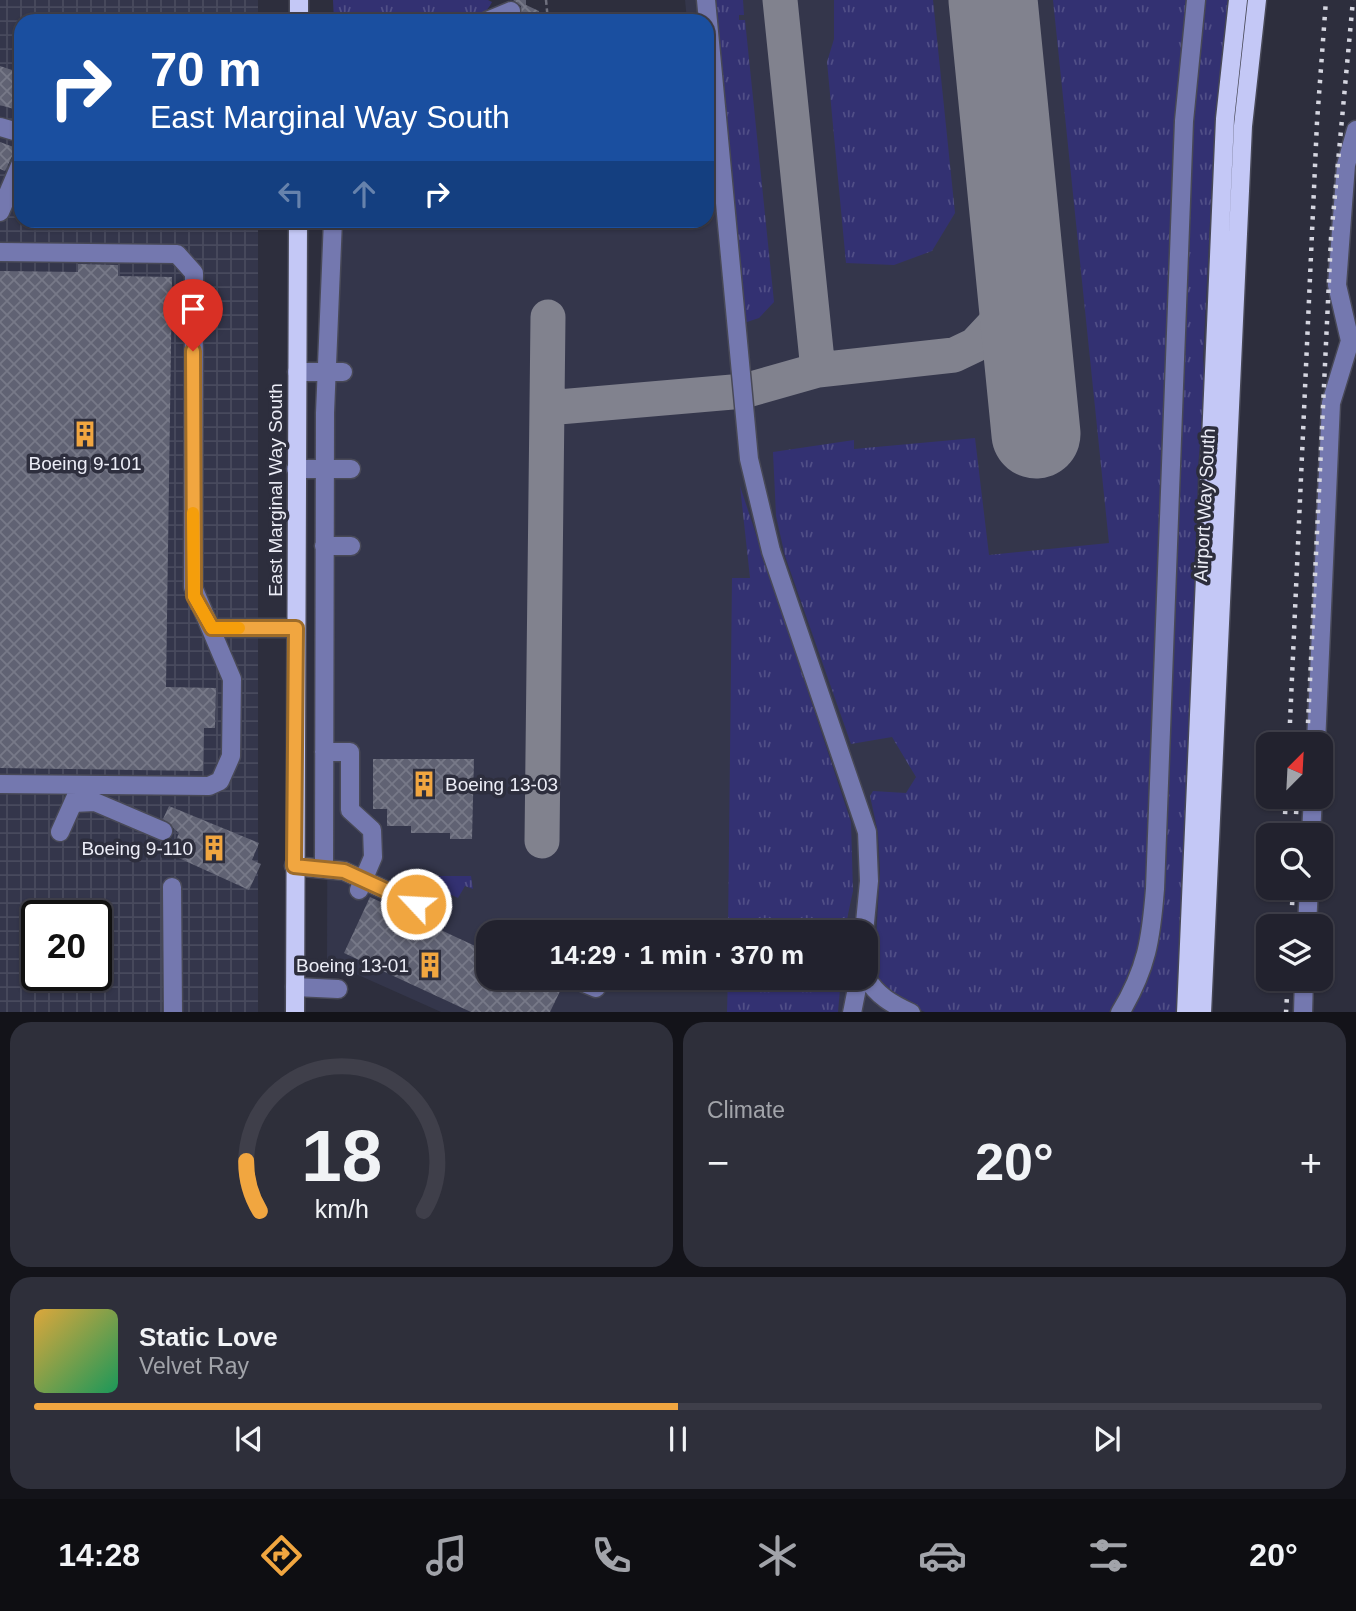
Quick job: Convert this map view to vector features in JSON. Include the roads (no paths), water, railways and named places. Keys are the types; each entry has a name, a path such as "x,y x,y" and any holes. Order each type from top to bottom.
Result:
{"main road":[{"name":"Airport Way South","path":"1186,1012 1225,119 1238,0"},
{"name":"Airport Way South","path":"1202,1012 1243,126 1257,0"},
{"name":"East Marginal Way South","path":"295,1012 298,228"}],"street":[{"path":"1121,1012 1134,990 1150,947 1155,889 1184,121 1196,0"},
{"path":"504,14 511,11"},
{"path":"714,115 749,458 771,551 867,832 869,881 865,920"},
{"path":"1317,732 1331,403 1349,341 1337,285 1346,165 1356,130"},
{"path":"0,212 14,179"},
{"path":"324,867 325,469 335,372 333,228"},
{"path":"0,252 177,254 194,273 192,587 232,679 231,756 220,781 209,786 0,784"},
{"path":"297,372 335,372"},
{"path":"296,468 351,469"},
{"path":"324,546 351,547"},
{"path":"212,628 296,628"},
{"path":"324,752 351,752 350,810 372,830 373,858 361,885"},
{"path":"60,832 82,784"},
{"path":"73,803 95,802 163,831"},
{"path":"294,866 324,867 361,885 416,904"},
{"path":"172,887 173,1012"},
{"path":"295,987 338,989"},
{"path":"852,1012 857,990"},
{"path":"877,990 887,1002 909,1012"},
{"path":"1303,1012 1304,991"}],"railway":[{"path":"1290,732 1317,122 1326,0"},
{"path":"1308,732 1331,238 1353,0"},
{"path":"1285,809 1285,823"},
{"path":"1296,809 1296,823"},
{"path":"1292,900 1292,914"},
{"path":"1286,1012 1287,991"}],"place":[{"name":"Boeing 9-101","path":"85,434"},
{"name":"Boeing 13-03","path":"424,784"},
{"name":"Boeing 9-110","path":"214,848"},
{"name":"Boeing 13-01","path":"430,965"}]}
